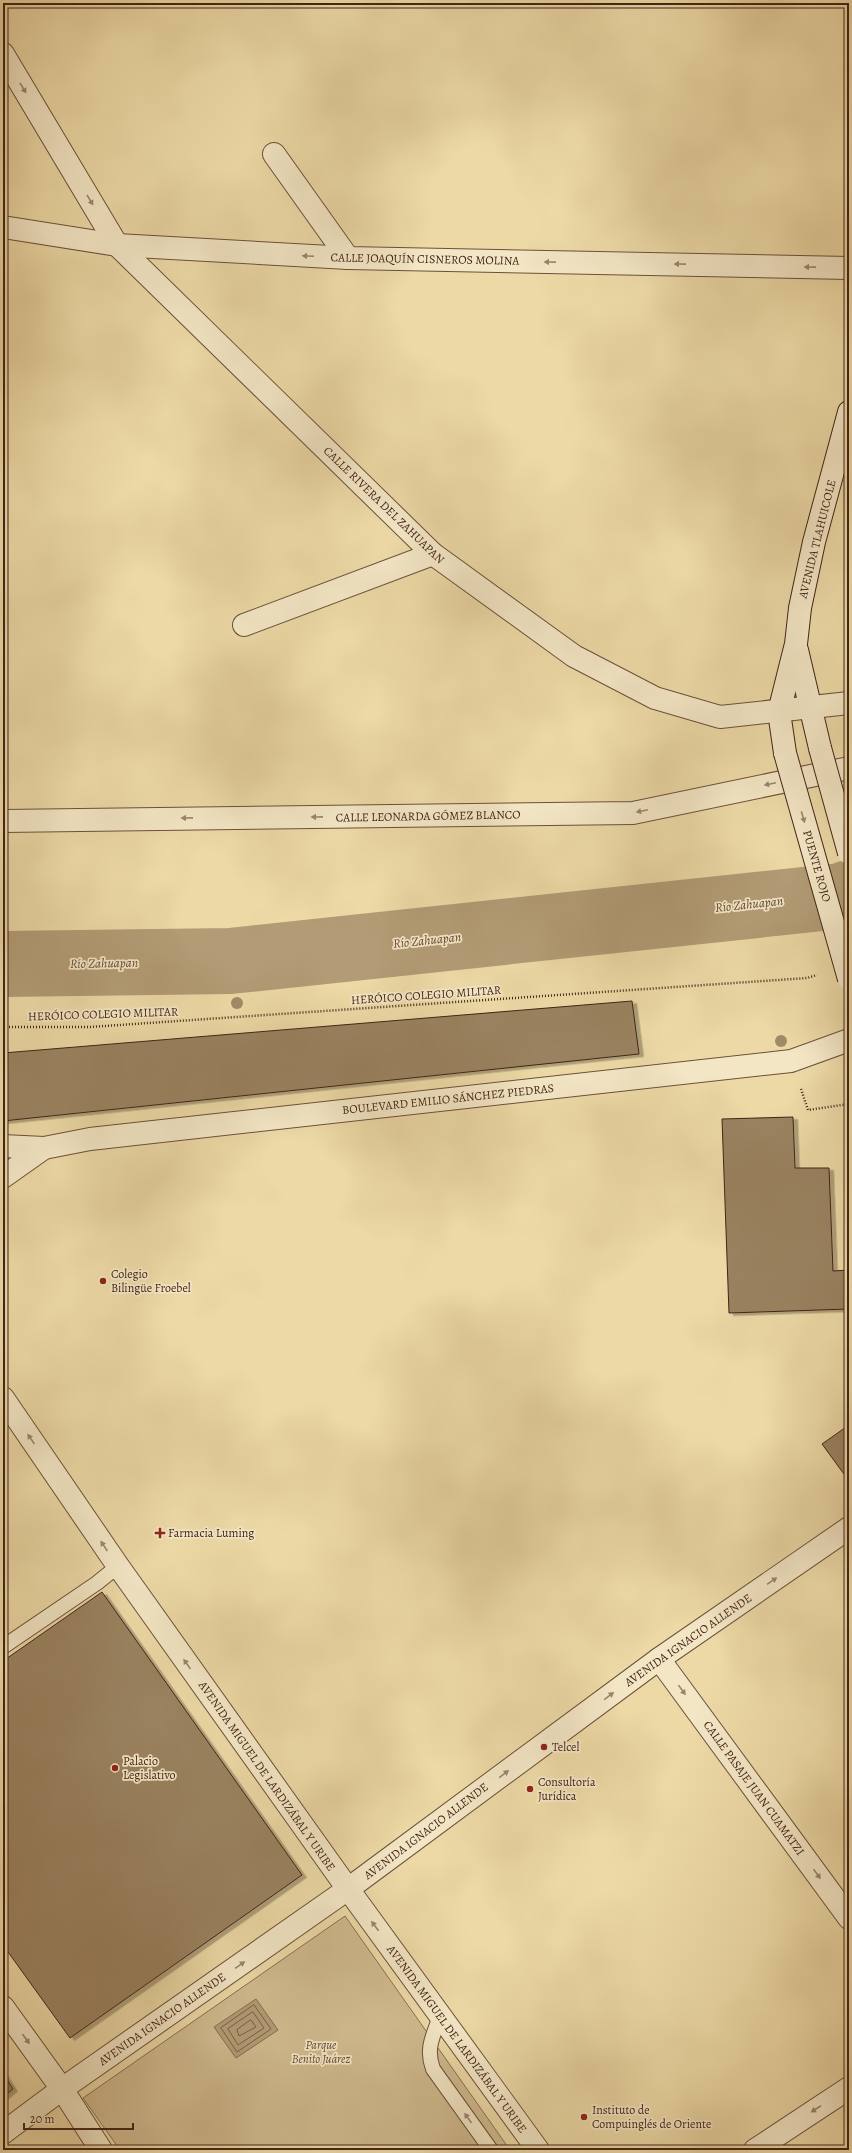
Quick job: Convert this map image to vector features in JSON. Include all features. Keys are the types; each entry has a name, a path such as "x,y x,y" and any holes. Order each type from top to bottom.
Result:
{"street":[{"name":"CALLE RIVERA DEL ZAHUAPAN","path":"3,54 117,245 433,554 574,656 655,698 720,717 779,712 849,703"},
{"path":"274,154 348,258"},
{"name":"CALLE JOAQUÍN CISNEROS MOLINA","path":"3,227 117,245 348,258 849,268"},
{"name":"AVENIDA TLAHUICOLE","path":"785,753 779,712 796,644 800,608 813,550 849,412"},
{"path":"244,624 433,554"},
{"name":"AVENIDA TLAHUICOLE","path":"796,644 820,748 849,853"},
{"name":"PUENTE ROJO","path":"785,753 849,979"},
{"name":"CALLE LEONARDA GÓMEZ BLANCO","path":"3,821 633,813 849,768"},
{"name":"BOULEVARD EMILIO SÁNCHEZ PIEDRAS","path":"44,1148 90,1139 790,1061 849,1040"},
{"path":"3,1146 44,1148"},
{"path":"3,1177 44,1148"},
{"name":"AVENIDA MIGUEL DE LARDIZÁBAL Y URIBE","path":"3,1398 118,1566 348,1890 441,2014 538,2150"},
{"name":"AVENIDA IGNACIO ALLENDE","path":"3,2134 62,2088 348,1890 659,1659 849,1528"},
{"name":"CALLE PASAJE JUAN CUAMATZI","path":"659,1659 849,1918"},
{"path":"3,2007 62,2088 101,2150"},
{"path":"755,2150 849,2088"}],"lane":[{"path":"3,1647 97,1583 118,1566"},
{"path":"441,2014 429,2047 428,2057 433,2069 491,2150"}],"path":[{"name":"HERÓICO COLEGIO MILITAR","path":"3,1027 98,1026 807,978 821,974"},
{"path":"790,1061 808,1110 849,1104"}],"green space":[{"name":"Parque Benito Juárez","path":"345,1916 510,2150 120,2150 83,2098"}],"water":[{"path":"256,1999 278,2030 236,2058 214,2027"}],"building":[{"path":"632,1001 639,1054 3,1121 3,1053"},
{"path":"793,1117 795,1168 829,1168 833,1271 849,1270 849,1309 729,1313 722,1119"},
{"path":"849,1425 849,1481 822,1444"},
{"name":"Palacio Legislativo","path":"102,1592 302,1875 70,2038 3,1945 3,1661"},
{"path":"3,2073 13,2089 3,2097"}],"waterway":[{"name":"Río Zahuapan","path":"3,964 230,961 841,896 849,893"}],"place":[{"name":"Colegio Bilingüe Froebel","path":"103,1281"},
{"name":"Farmacia Luming","path":"160,1533"},
{"name":"Telcel","path":"544,1747"},
{"name":"Palacio Legislativo","path":"115,1768"},
{"name":"Consultoría Jurídica","path":"530,1789"},
{"name":"Instituto de Compuinglés de Oriente","path":"584,2117"}]}
